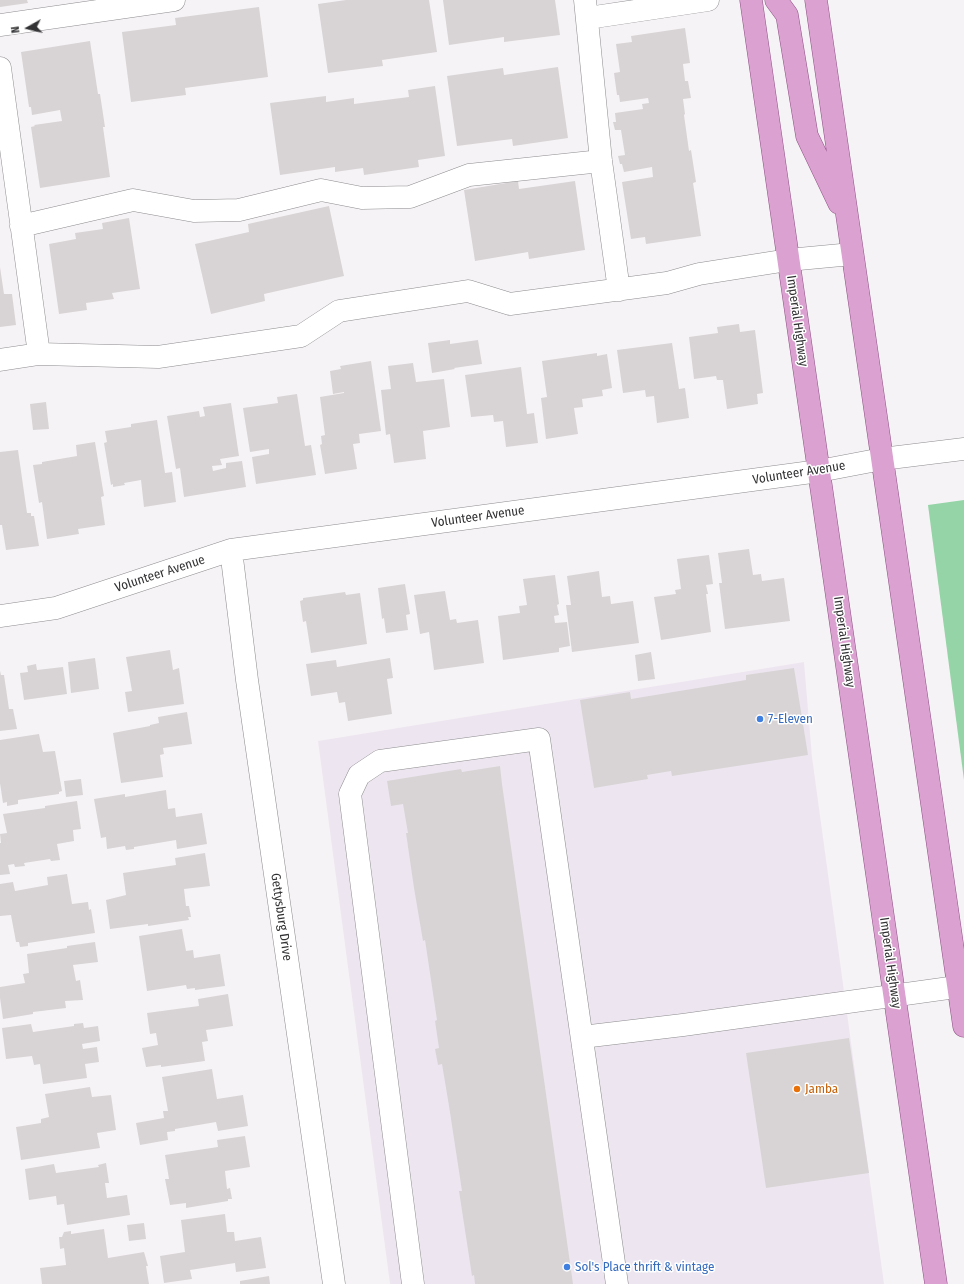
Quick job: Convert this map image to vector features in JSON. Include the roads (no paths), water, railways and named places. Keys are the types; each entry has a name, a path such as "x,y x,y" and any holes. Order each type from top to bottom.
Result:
{"main road":[{"name":"Imperial Highway","path":"751,0 936,1284"},
{"path":"776,0 787,15 807,136 848,224"},
{"path":"816,0 882,459 961,986 964,1026"}],"street":[{"path":"0,25 174,0"},
{"path":"619,290 602,161 587,9 708,0"},
{"path":"0,68 39,354"},
{"path":"21,226 133,200 194,211 238,210 321,190 362,198 410,197 469,175 602,161"},
{"path":"0,360 39,354 158,357 301,336 339,311 468,291 510,304 668,283 699,274 788,260 852,254"},
{"name":"Volunteer Avenue","path":"0,616 56,608 232,550 819,471 882,459 964,449"},
{"name":"Gettysburg Drive","path":"232,550 247,680 334,1284"},
{"path":"413,1284 350,794 359,775 380,761 539,738 617,1284"},
{"path":"582,1038 961,986"}],"place":[{"name":"7-Eleven","path":"760,719"},
{"name":"Jamba","path":"797,1089"},
{"name":"Sol's Place thrift & vintage","path":"567,1267"}]}
